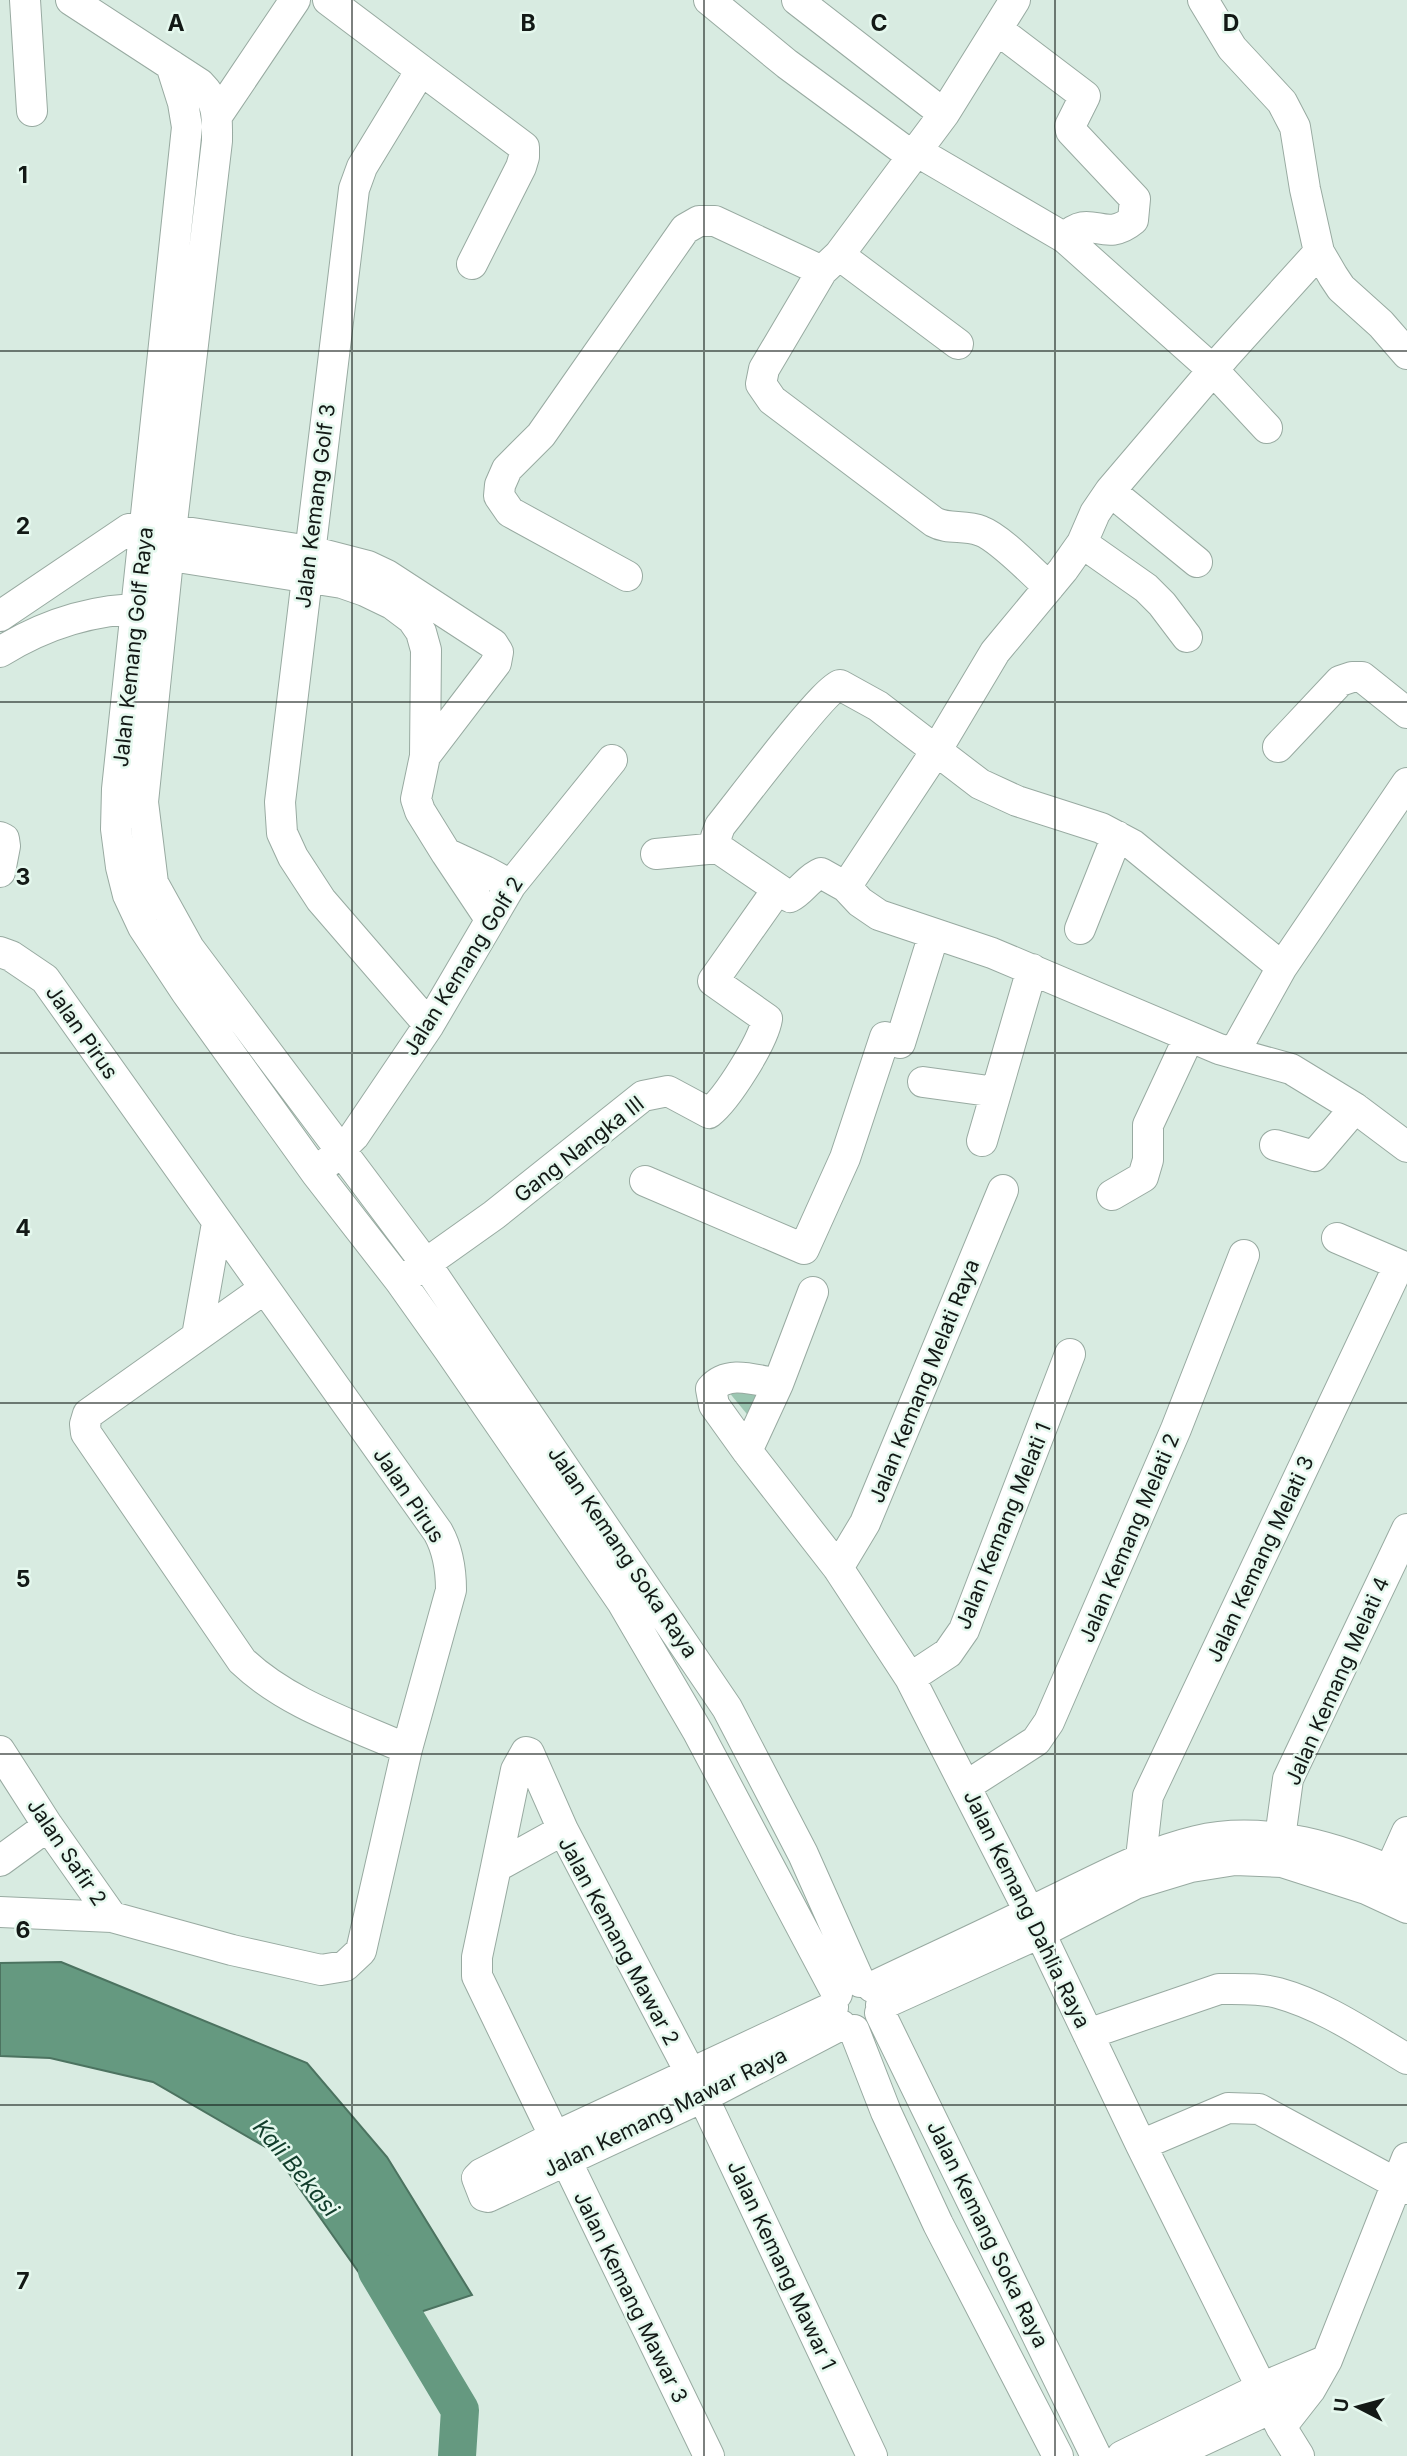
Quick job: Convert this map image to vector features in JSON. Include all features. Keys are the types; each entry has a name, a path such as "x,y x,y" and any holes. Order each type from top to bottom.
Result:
{"street":[{"path":"26,0 32,111"},
{"path":"71,0 200,84 210,94 217,129"},
{"path":"217,129 295,0"},
{"path":"328,0 524,147 521,167 471,264"},
{"path":"709,0 787,64 914,153 1065,238 1213,370 1266,428"},
{"path":"1015,0 944,114 830,263 764,369 761,384 772,400 934,522 944,527 966,526 988,534 1049,587"},
{"path":"1203,0 1232,48 1282,102 1295,127 1319,252 1341,288 1381,324 1407,354"},
{"path":"800,1 944,114"},
{"path":"998,30 1085,96 1070,126 1071,131 1135,199 1133,220 1122,229 1108,231 1084,226 1074,228 1065,238"},
{"name":"Jalan Kemang Golf Raya","path":"171,65 183,103 187,127 157,541 138,723 143,802 153,883 189,948 341,1150"},
{"name":"Jalan Kemang Golf 3","path":"421,70 362,167 354,189 280,802 282,832 293,857 321,900 429,1025"},
{"name":"Jalan Kemang Golf Raya","path":"157,541 217,129"},
{"path":"627,576 510,512 499,496 500,485 507,470 541,435 685,229 699,221 715,222 830,263 958,344"},
{"path":"846,887 936,751 995,652 1063,570 1082,543 1095,513 1110,491 1213,370 1319,252"},
{"path":"1110,491 1197,562"},
{"path":"0,616 129,529 157,541 309,564 368,566 387,575 430,621 493,645 498,652 496,663 425,756"},
{"path":"1082,543 1146,588 1187,637"},
{"path":"0,653 83,614 150,609"},
{"path":"430,621 426,650 425,756 416,799 420,811 490,919"},
{"path":"1278,747 1339,681 1352,677 1362,677 1407,713"},
{"path":"718,848 716,837 720,826 834,687 844,686 878,706 980,784 1017,801 1101,828 1133,845 1282,967"},
{"name":"Jalan Kemang Golf Raya","path":"138,723 117,789 116,829 128,895 143,927 186,992 316,1173"},
{"name":"Jalan Kemang Golf 2","path":"316,1173 354,1136 429,1025 511,885 612,760"},
{"path":"1234,1053 1282,967 1407,783"},
{"path":"1080,929 1117,836"},
{"path":"0,837 4,839 5,846 0,872"},
{"path":"656,854 718,848 790,897 813,876 821,873 846,887 860,902 879,915 1032,969 1189,1037 1291,1069 1355,1108 1407,1147"},
{"path":"446,853 511,885"},
{"name":"Gang Nangka III","path":"426,1264 643,1096 668,1091 709,1112 718,1106 740,1073 765,1028 767,1019 713,981 777,890"},
{"path":"645,1181 804,1249 845,1158 886,1037 900,1044 934,934"},
{"name":"Jalan Pirus","path":"0,952 11,956 45,979 444,1543 452,1590 407,1749 361,1951 345,1966 321,1970 112,1917 0,1912"},
{"path":"982,1140 1032,969"},
{"path":"1112,1195 1143,1177 1148,1160 1148,1125 1189,1037"},
{"path":"923,1082 996,1092"},
{"path":"1275,1145 1314,1156 1355,1108"},
{"name":"Jalan Kemang Soka Raya","path":"341,1150 426,1264 727,1708 803,1854 857,2005 886,2112 938,2224 1058,2456"},
{"name":"Jalan Kemang Soka Raya","path":"316,1173 400,1282 622,1602 857,2005 1096,2456"},
{"name":"Jalan Kemang Melati Raya","path":"838,1568 865,1523 1003,1190"},
{"path":"197,1336 217,1223"},
{"path":"1337,1238 1403,1266"},
{"name":"Jalan Kemang Melati 2","path":"966,1786 1036,1741 1049,1722 1176,1429 1244,1255"},
{"path":"400,1282 426,1264"},
{"name":"Jalan Kemang Melati 3","path":"1141,1858 1148,1796 1403,1266"},
{"path":"264,1289 88,1414 86,1433 242,1661 260,1679 299,1701 407,1749"},
{"path":"747,1451 778,1384 813,1292"},
{"name":"Jalan Kemang Melati 1","path":"910,1678 948,1653 964,1630 1070,1354"},
{"name":"Jalan Kemang Dahlia Raya","path":"778,1384 731,1376 717,1382 711,1389 714,1405 838,1568 910,1678 1035,1923 1141,2145 1299,2456"},
{"name":"Jalan Kemang Melati 4","path":"1280,1838 1288,1779 1407,1529"},
{"name":"Jalan Safir 2","path":"0,1751 48,1826 112,1917"},
{"path":"560,2149 477,1976 477,1957 516,1770 526,1752 529,1753 563,1830"},
{"path":"0,1861 48,1826"},
{"name":"Jalan Kemang Mawar 2","path":"496,1867 563,1830 697,2086"},
{"path":"1399,1874 1407,1832"},
{"name":"Jalan Kemang Mawar Raya","path":"1035,1923 1141,1858 1198,1840 1280,1838 1312,1844 1399,1874"},
{"name":"Jalan Kemang Mawar Raya","path":"485,2186 697,2086 857,2005 1035,1923 1135,1884 1191,1867 1235,1860 1282,1862 1366,1889 1407,1909"},
{"path":"1088,2034 1219,1989 1238,1989 1276,1992 1319,2008 1407,2059"},
{"name":"Jalan Kemang Mawar 1","path":"697,2086 872,2456"},
{"path":"1141,2145 1228,2108 1244,2107 1259,2109 1403,2177 1327,2360 1310,2390 1169,2456"},
{"name":"Jalan Kemang Mawar 3","path":"560,2149 709,2456"},
{"path":"1122,2456 1272,2407 1327,2360"}],"shaded area":[{"path":"723,1385 763,1393 751,1419"}],"water":[{"path":"61,1962 307,2063 387,2157 472,2295 393,2321 274,2152 153,2082 50,2058 0,2056 0,1963"}],"waterway":[{"name":"Kali Bekasi","path":"377,2271 460,2410 457,2456"}]}
